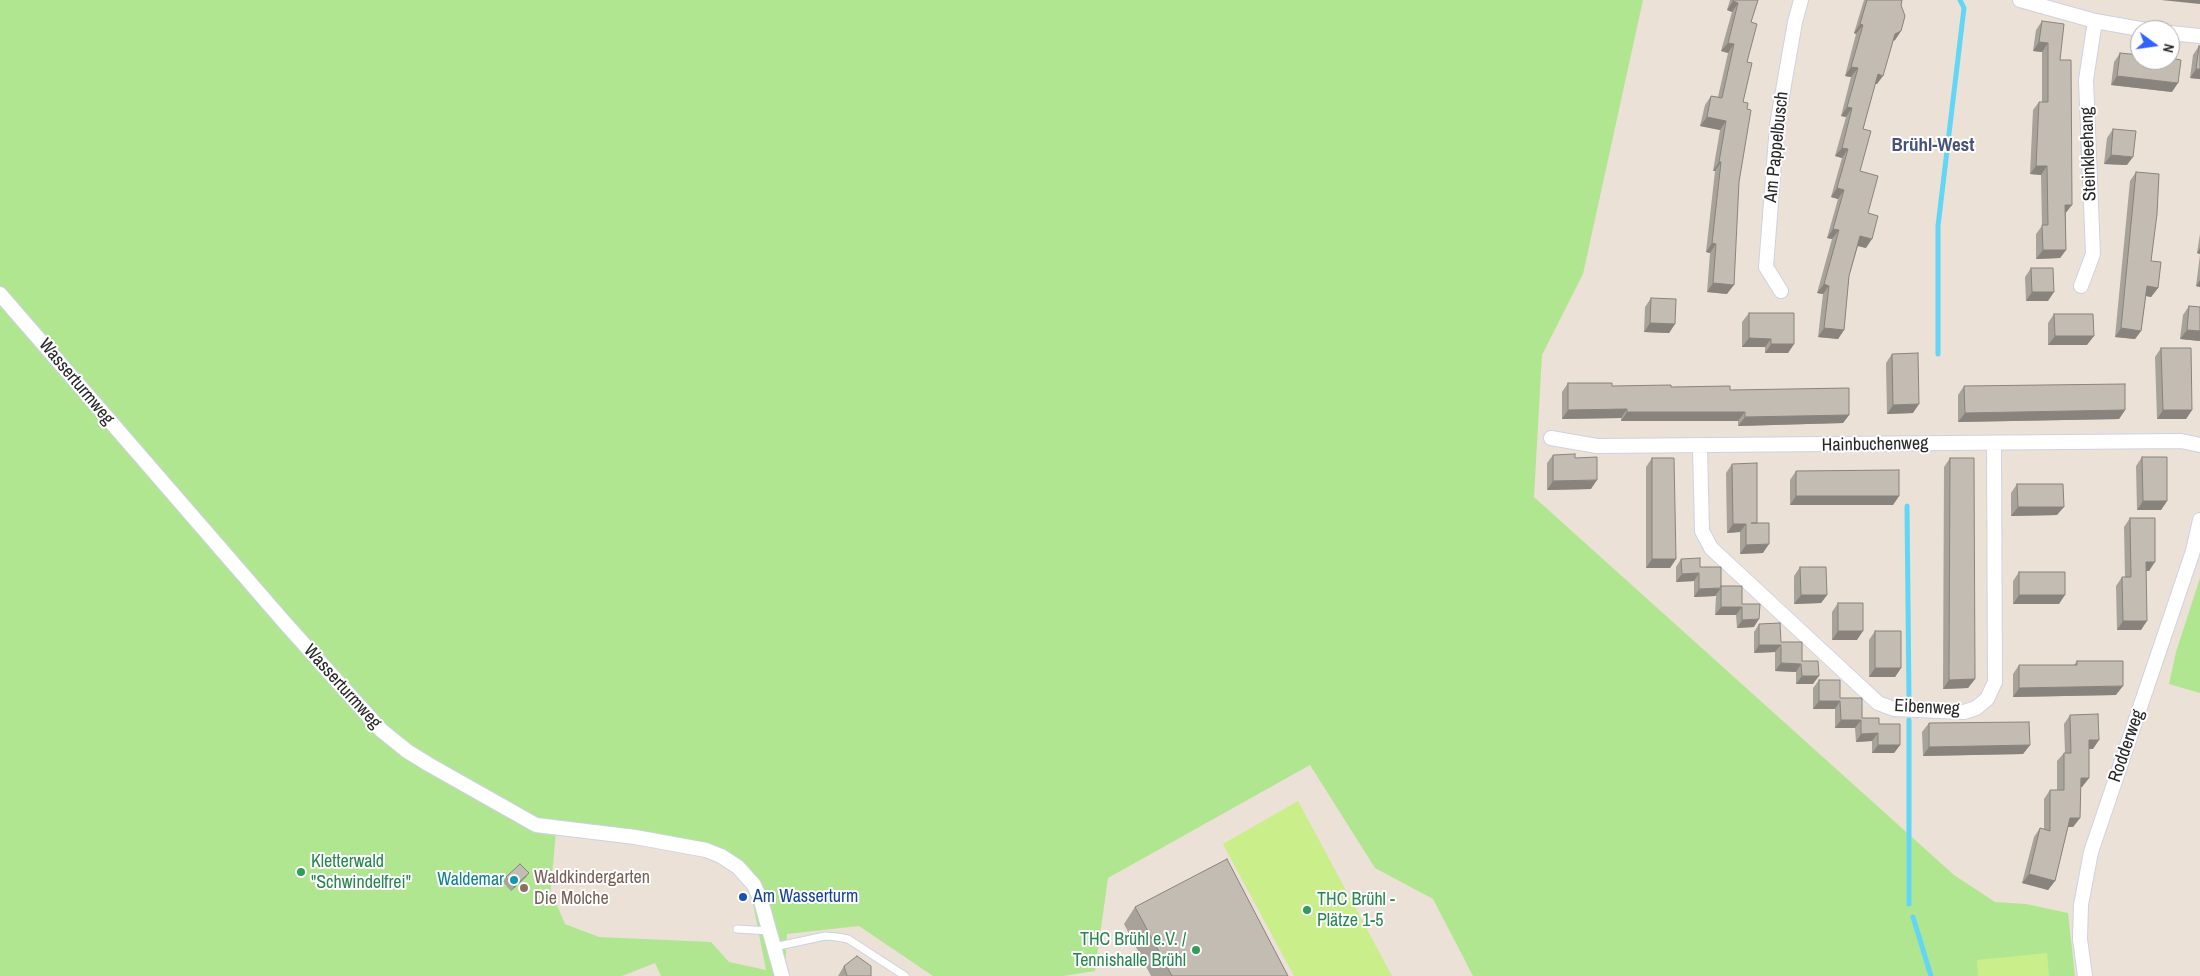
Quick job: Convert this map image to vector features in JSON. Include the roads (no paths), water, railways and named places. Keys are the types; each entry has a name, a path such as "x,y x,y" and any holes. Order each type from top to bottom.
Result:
{"street":[{"name":"Am Pappelbusch","path":"1782,291 1766,267 1777,125 1795,22 1801,0"},
{"path":"2020,0 2096,21 2130,27"},
{"name":"Steinkleehang","path":"2081,286 2093,254 2086,80 2096,21"},
{"path":"2180,34 2200,36"},
{"name":"Wasserturmweg","path":"0,294 285,624 381,730 407,751 428,764 536,825 635,837 701,849 721,856 738,867 754,885 761,901 782,976"},
{"name":"Hainbuchenweg","path":"1551,438 1597,446 1700,447 2181,441 2200,445"},
{"name":"Eibenweg","path":"1700,447 1702,531 1711,548 1878,703 1894,709 1964,712 1976,708 1987,699 1995,682 1994,444"},
{"name":"Rodderweg","path":"2085,976 2080,940 2081,906 2090,852 2193,551 2200,520"}],"lane":[{"path":"737,929 770,931"},
{"path":"774,947 825,936 837,936 848,939 905,976"}],"waterway":[{"path":"1938,354 1938,226 1964,8 1960,0"},
{"path":"1907,506 1909,699"},
{"path":"1909,720 1909,904"},
{"path":"1913,917 1931,976"}],"place":[{"name":"Kletterwald \"Schwindelfrei\"","path":"301,872"},
{"name":"Waldemar","path":"514,880"},
{"name":"Waldkindergarten Die Molche","path":"524,888"},
{"name":"Am Wasserturm","path":"743,897"},
{"name":"THC Brühl - Plätze 1-5","path":"1307,910"},
{"name":"THC Brühl e.V. / Tennishalle Brühl","path":"1196,950"}],"district":[{"name":"Brühl-West","path":"1933,146"}]}
